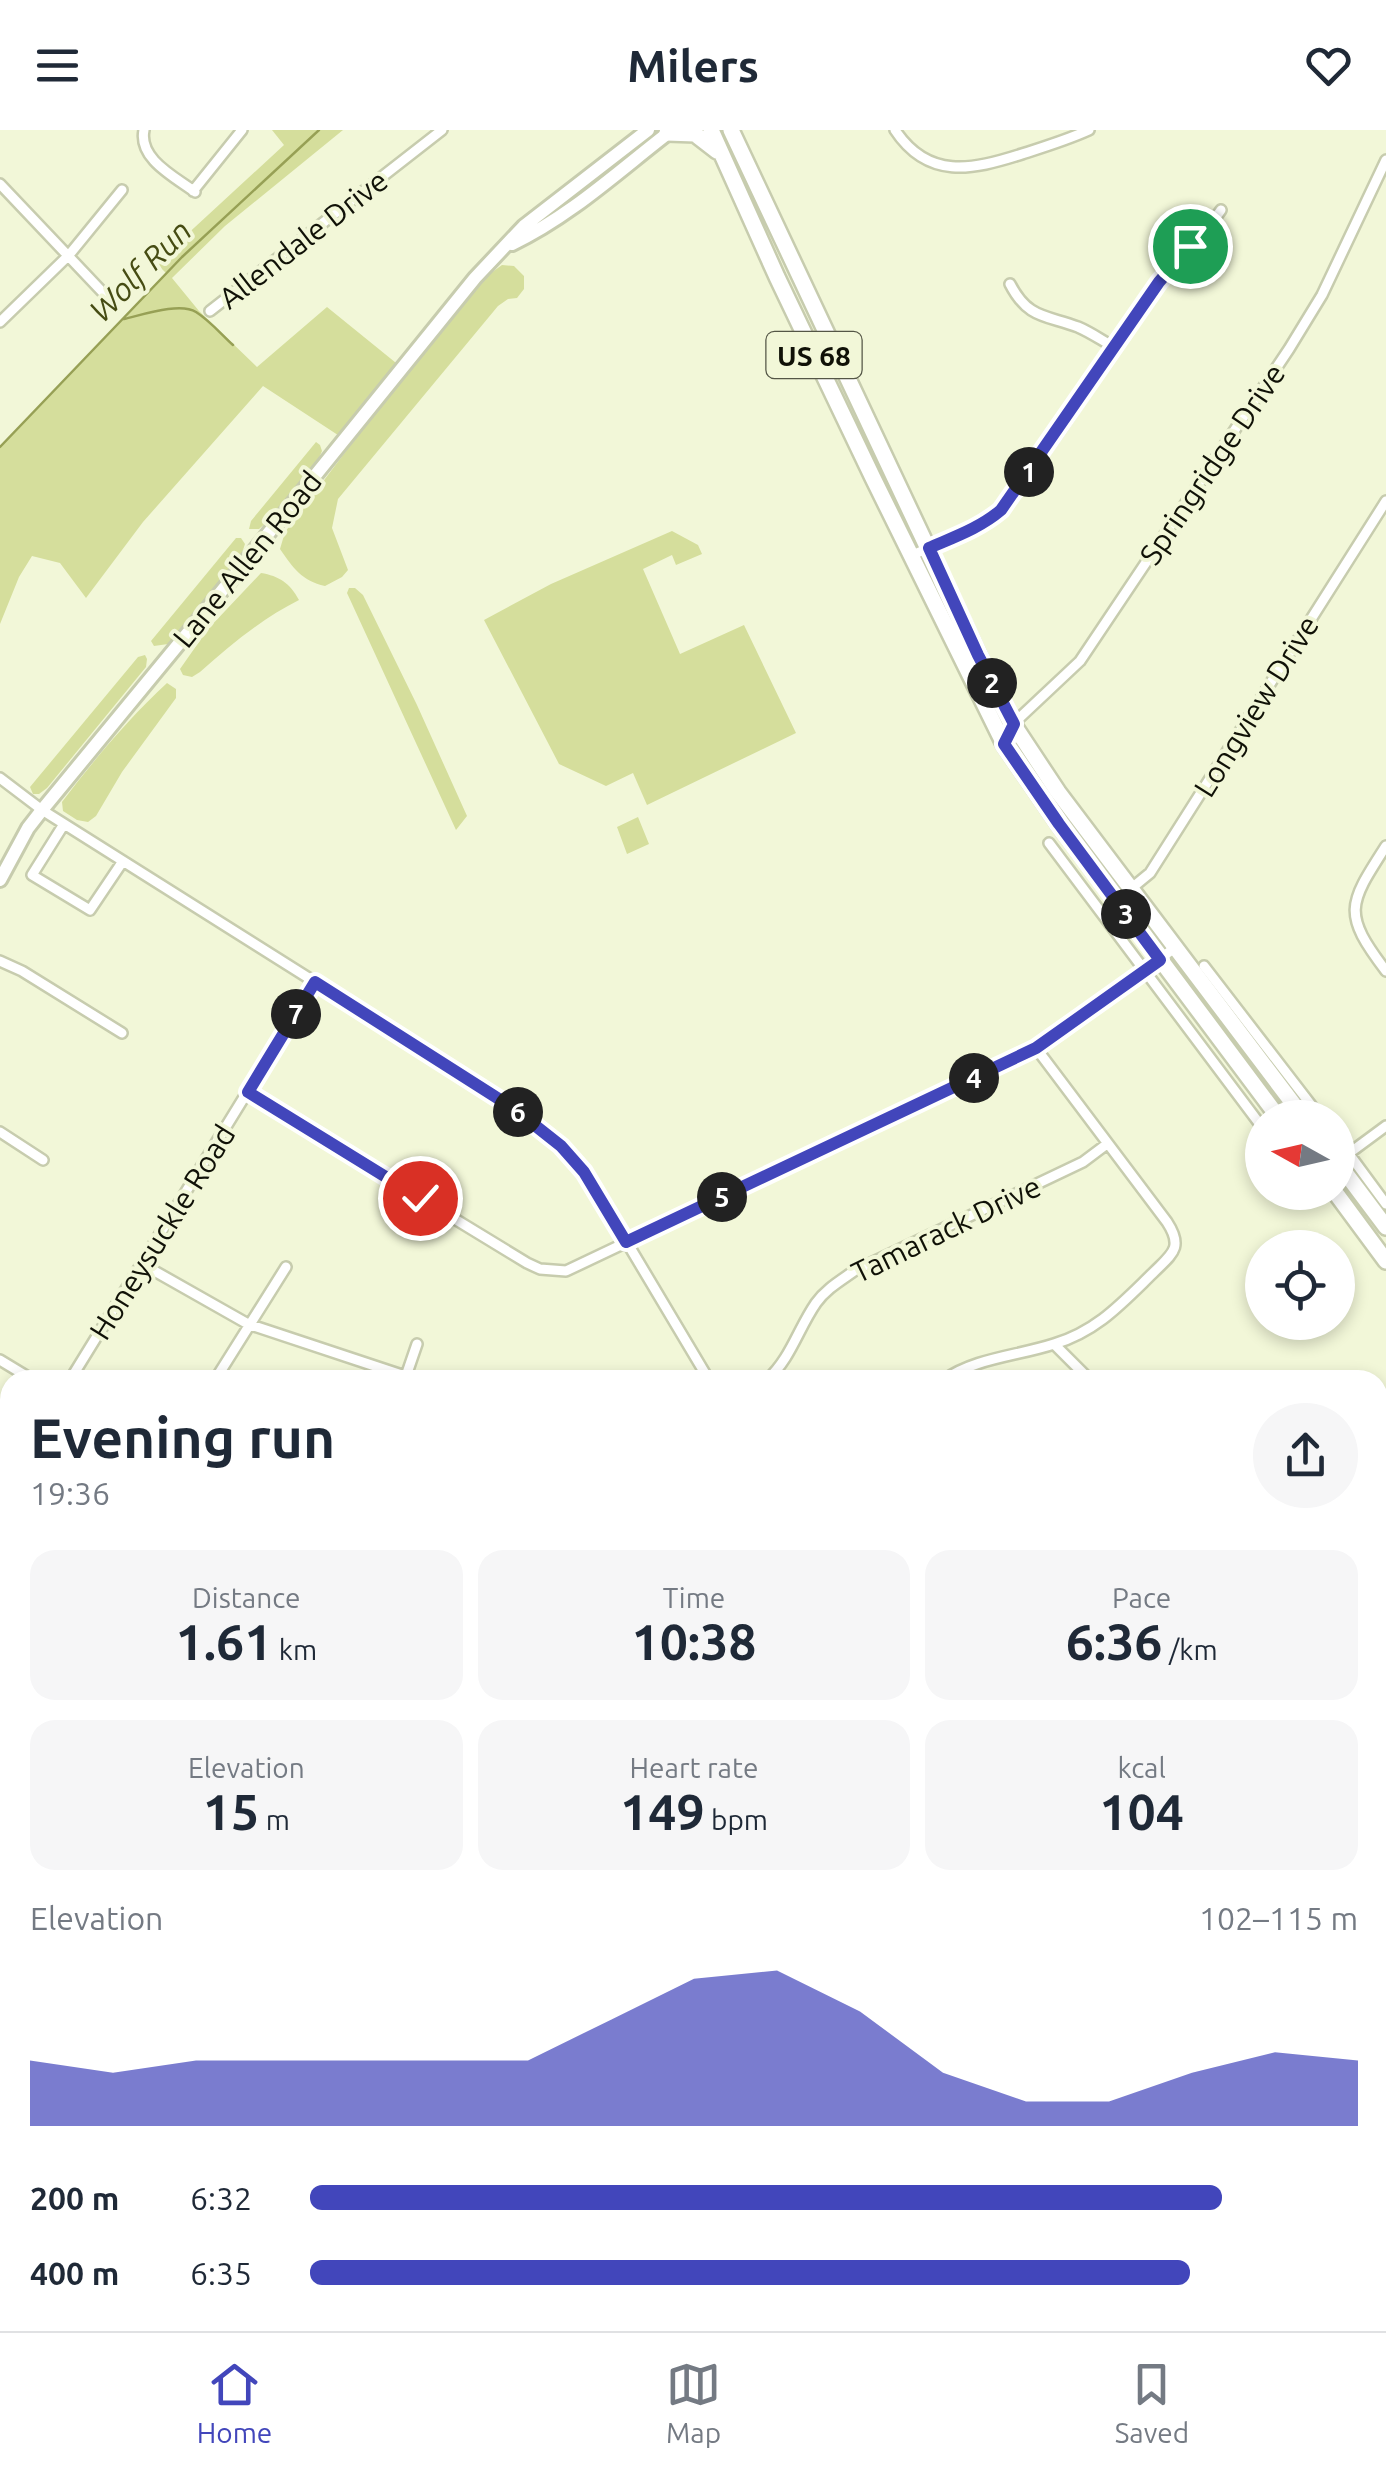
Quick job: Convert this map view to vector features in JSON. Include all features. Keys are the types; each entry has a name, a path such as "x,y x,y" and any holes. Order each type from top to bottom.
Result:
{"main road":[{"name":"Lane Allen Road","path":"0,880 42,810 475,278 524,226 648,130"},
{"name":"US 68","path":"711,130 910,556 1004,744 1265,1100"},
{"name":"US 68","path":"731,130 1014,724 1058,792 1291,1100"},
{"name":"Lane Allen Road","path":"506,247 575,206 669,132"},
{"path":"669,132 702,137 726,161"},
{"path":"1355,1180 1386,1227"},
{"path":"1348,1210 1386,1261"}],"street":[{"path":"144,130 142,144 154,161 194,192 242,130"},
{"name":"Allendale Drive","path":"210,311 442,130"},
{"path":"894,130 915,155 935,164 961,168 998,162 1089,130"},
{"name":"Springridge Drive","path":"1004,744 1014,724 1080,661 1289,349 1322,295 1386,160"},
{"path":"0,184 110,300"},
{"path":"0,322 69,255 122,190"},
{"path":"910,556 966,532 1001,510 1170,268 1220,210"},
{"path":"1010,284 1031,312 1077,326 1114,348"},
{"name":"Longview Drive","path":"1116,901 1150,872 1386,501"},
{"path":"0,778 42,810 513,1108 561,1146 584,1172 703,1370"},
{"path":"64,824 32,875 90,910 124,861"},
{"path":"1049,843 1245,1104"},
{"path":"1386,846 1360,889 1355,908 1358,931 1386,971"},
{"path":"248,1092 505,1250 540,1268 566,1271 1036,1048 1176,947"},
{"path":"0,961 122,1033"},
{"path":"1204,966 1307,1100"},
{"name":"Honeysuckle Road","path":"76,1370 315,982"},
{"path":"963,1370 1094,1328 1165,1261 1177,1242 1167,1222 1036,1048"},
{"path":"1355,1149 1386,1126"},
{"path":"0,1132 43,1160"},
{"name":"Tamarack Drive","path":"776,1370 788,1356 815,1305 834,1285 1083,1162 1108,1144"},
{"path":"1355,1173 1386,1204"},
{"path":"142,1264 248,1324 388,1370"},
{"path":"221,1370 286,1267"},
{"path":"408,1370 416,1344"},
{"path":"1054,1344 1080,1370"}],"green space":[{"path":"272,130 343,130 225,226 172,278 199,311 257,367 327,307 401,367 344,439 263,386 143,522 86,598 60,563 32,556 0,624 0,447 166,273 156,263 284,145"},
{"path":"502,265 514,266 524,276 524,289 517,298 498,306 338,499 332,528 348,570 325,586 304,577 280,549 285,532 484,278"},
{"path":"316,442 322,451 318,460 267,522 259,529 249,529 251,521"},
{"path":"672,531 698,545 702,554 676,565 672,555 643,569 680,654 744,625 796,733 647,805 633,773 606,786 559,764 484,620 551,584"},
{"path":"236,538 245,544 241,556 168,644 154,646 151,641"},
{"path":"261,573 283,581 299,600 247,633 200,672 192,677 183,675 180,669 208,629"},
{"path":"349,588 363,595 467,816 456,830 347,593"},
{"path":"145,655 146,667 47,788 33,794 30,787 138,657"},
{"path":"167,683 176,689 176,698 122,772 96,816 88,822 63,811 62,802 86,771"},
{"path":"638,817 649,844 627,854 617,827"}],"waterway":[{"name":"Wolf Run","path":"0,447 182,257 319,130"},
{"path":"124,319 161,310 189,309 206,319 233,345"}],"route":[{"path":"420,1198 248,1092 315,982 513,1108 561,1146 584,1172 626,1242 1036,1048 1160,960 1004,744 1014,724 929,548 966,532 1001,510 1159,282 1190,246"}]}
